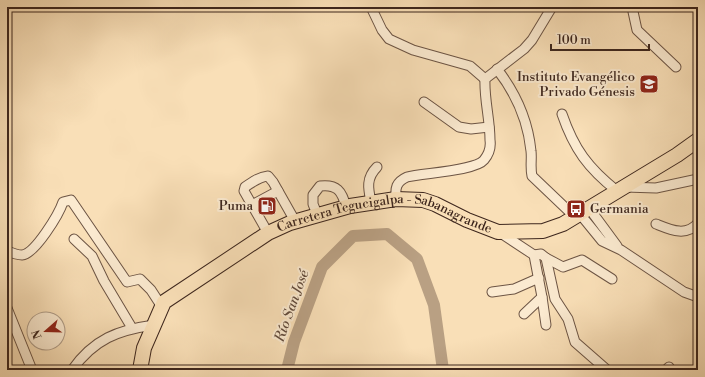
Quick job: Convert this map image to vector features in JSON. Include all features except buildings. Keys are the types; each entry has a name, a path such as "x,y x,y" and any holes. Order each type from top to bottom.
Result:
{"highway":[{"name":"Carretera Tegucigalpa - Sabanagrande","path":"140,370 144,348 164,302 268,233 295,221 317,214 371,202 396,199 423,200 498,232 543,231 563,224 677,155 698,140"}],"street":[{"path":"371,7 382,30 389,39 414,50 470,66 485,78"},
{"path":"485,78 532,40 552,7"},
{"path":"632,7 637,30 676,67"},
{"path":"497,69 515,98 522,115 531,152 532,176 581,213 602,241 621,250 684,292 698,297"},
{"path":"396,199 396,187 398,182 407,177 467,167 483,161 489,151 490,140 484,98 485,78"},
{"path":"424,102 459,127 471,129 489,127"},
{"path":"562,114 571,139 584,161 599,177 620,189 656,188 698,179"},
{"path":"371,202 368,185 371,173 376,167"},
{"path":"268,233 244,191 245,187 250,183 262,177 268,176 295,221"},
{"path":"317,214 313,204 313,195 320,186 336,186 341,191 346,207"},
{"path":"252,205 278,191"},
{"path":"7,251 22,255 30,253 44,234 63,202 71,200 127,282 140,279 162,307"},
{"path":"656,224 682,232 694,227 698,223"},
{"path":"498,232 534,255 541,254 563,267 582,260 586,261 612,279"},
{"path":"74,239 92,256 104,281 132,328"},
{"path":"534,255 546,325"},
{"path":"546,258 555,299 568,319 575,342 607,370"},
{"path":"492,292 514,289 539,278"},
{"path":"524,314 542,297"},
{"path":"7,308 32,370"},
{"path":"72,370 82,355 93,346 110,336 132,328 154,325"}],"waterway":[{"name":"Río San José","path":"287,370 294,342 322,267 353,236 387,234 417,259 434,305 443,370"}],"place":[{"name":"Instituto Evangélico Privado Génesis","path":"649,84"},
{"name":"Puma","path":"267,206"},
{"name":"Germania","path":"576,209"}]}
